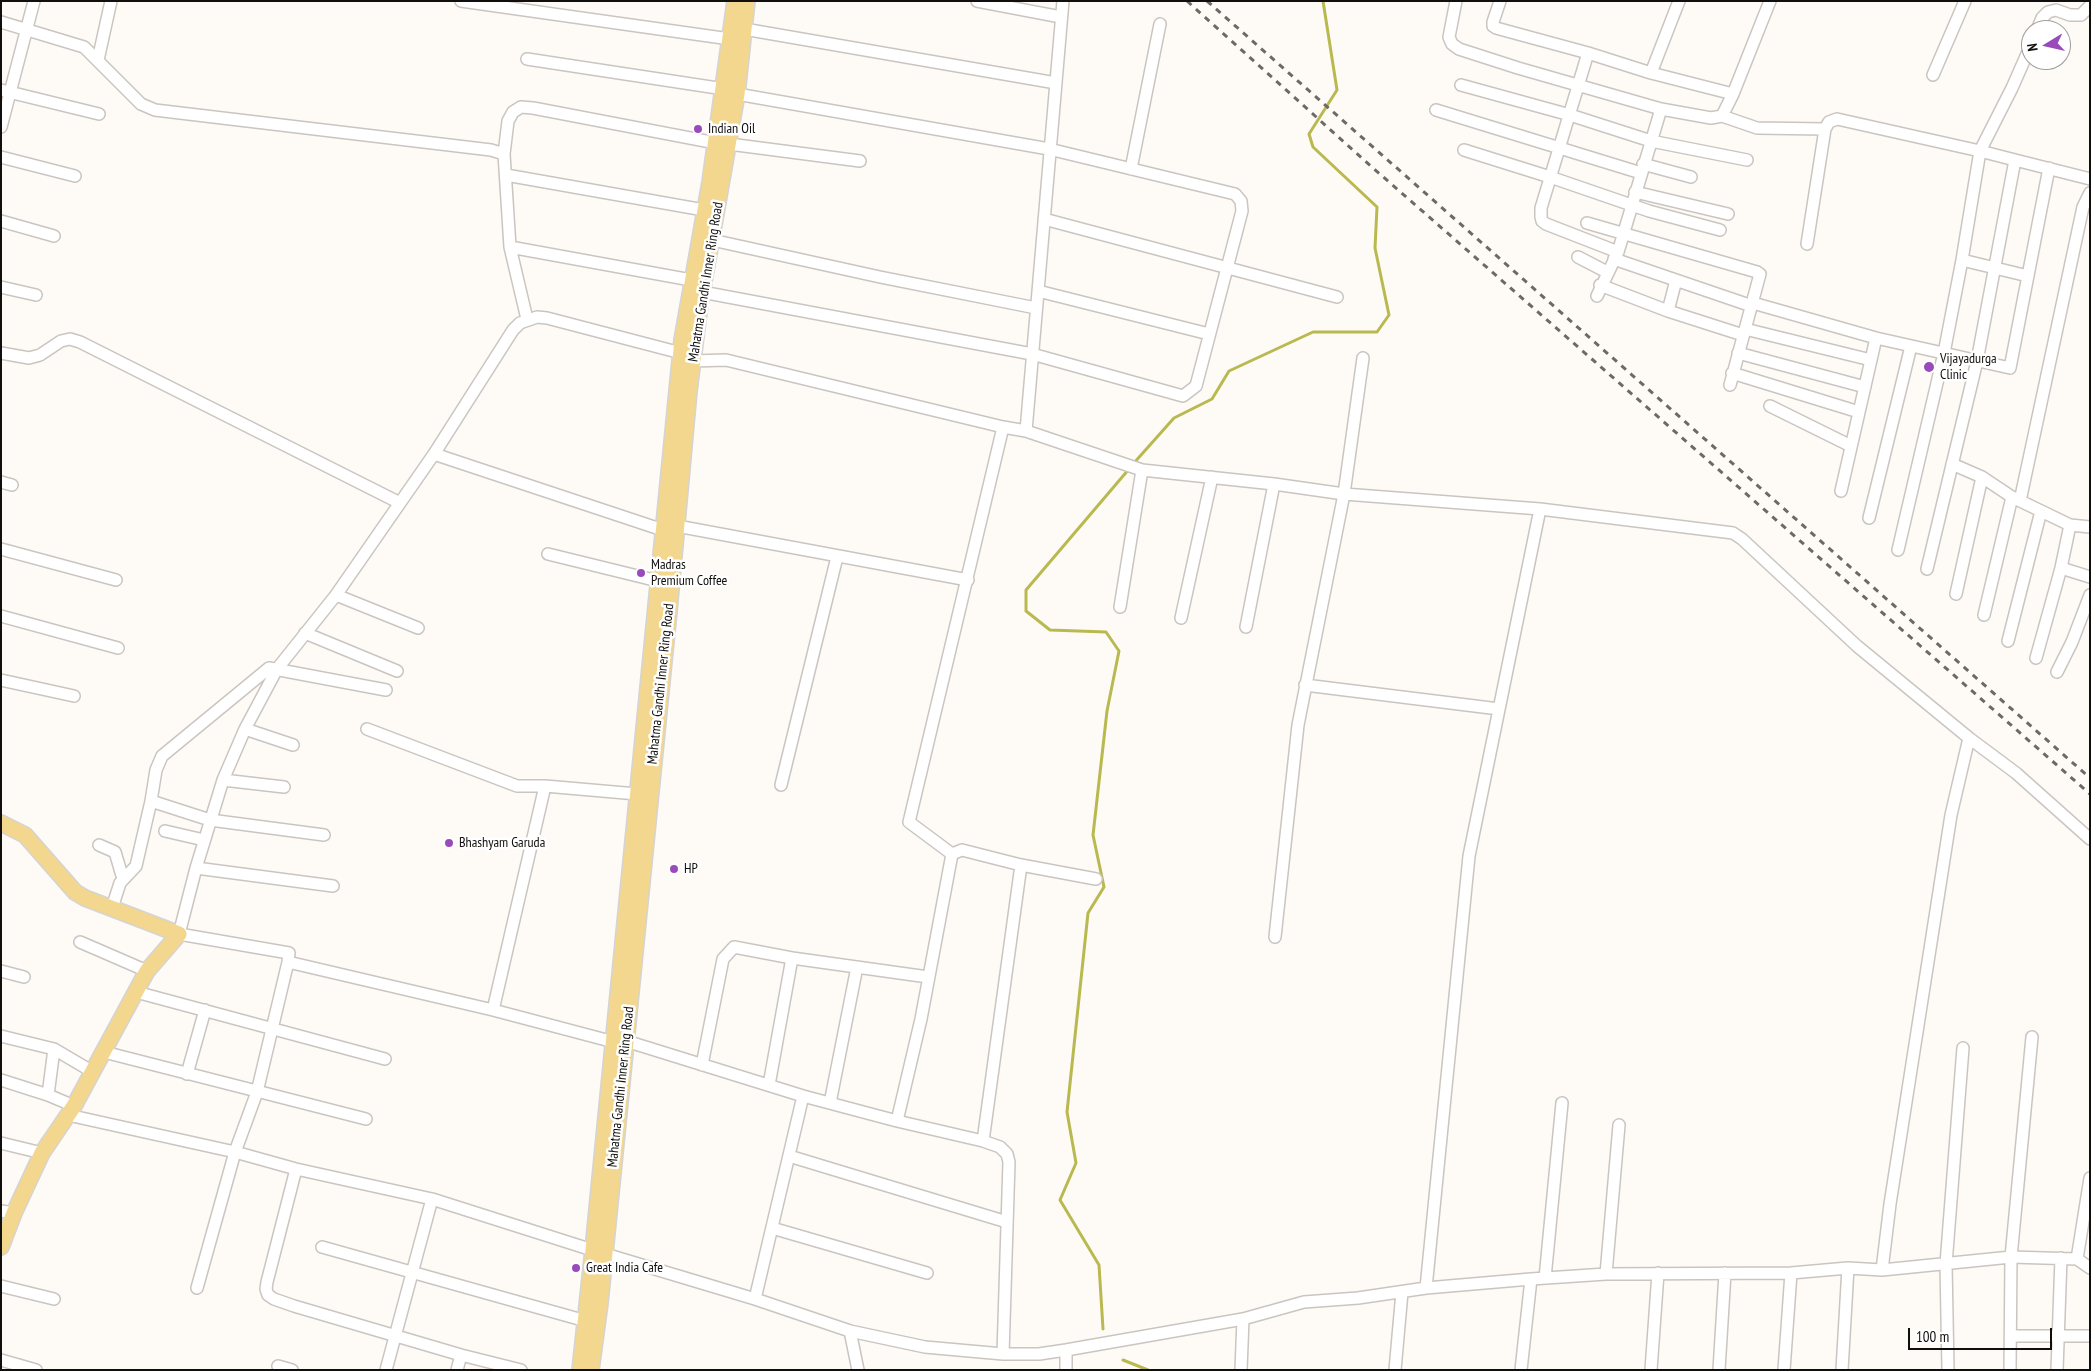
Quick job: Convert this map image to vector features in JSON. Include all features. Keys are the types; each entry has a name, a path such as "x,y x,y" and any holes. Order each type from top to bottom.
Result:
{"main road":[{"name":"Mahatma Gandhi Inner Ring Road","path":"730,91 730,39 734,1"},
{"name":"Mahatma Gandhi Inner Ring Road","path":"686,357 702,292 712,240 722,144 730,91 744,29 746,1"},
{"name":"Mahatma Gandhi Inner Ring Road","path":"591,1370 599,1252 670,528 692,280 704,210 722,144"},
{"name":"Mahatma Gandhi Inner Ring Road","path":"620,1042 637,794 658,581 670,528"},
{"path":"1,823 25,835 75,892 179,934 147,971 71,1111 42,1153 8,1212 1,1247"},
{"name":"Mahatma Gandhi Inner Ring Road","path":"580,1370 586,1321 599,1252"}],"street":[{"path":"1,127 6,91 27,29 34,1"},
{"path":"98,60 111,1"},
{"path":"462,1 730,39"},
{"path":"977,1 1061,17"},
{"path":"1026,431 1063,1"},
{"path":"1456,1 1450,37 1452,44 1459,49 1661,108 1711,118 1722,116 1757,128 1825,129"},
{"path":"1500,1 1493,22 1493,26 1496,28 1588,53 1651,73 1733,94"},
{"path":"1651,73 1679,1"},
{"path":"1722,116 1726,111 1770,1"},
{"path":"1933,75 1965,1"},
{"path":"2041,20 2048,12 2056,10 2070,15 2081,15 2090,6"},
{"path":"1,22 84,47 141,104 155,110 491,150 504,154"},
{"path":"1131,169 1160,24"},
{"path":"744,29 1056,83"},
{"path":"1588,53 1541,208 1542,221 1676,280 1752,305 1876,338 2010,368 2049,168"},
{"path":"527,59 730,91 1049,150 1234,194 1241,201 1242,211 1196,386 1183,396 1032,354 702,292"},
{"path":"1898,550 1944,353 1980,151 2021,68"},
{"path":"1461,85 1570,115 1651,141 1747,160"},
{"path":"6,91 99,114"},
{"path":"527,319 510,247 504,154 508,121 513,112 521,107 722,144 860,161"},
{"path":"1661,108 1616,255 1599,291 1744,332 1871,360"},
{"path":"1436,110 1642,169 1691,177"},
{"path":"1807,244 1825,129 1829,122 1837,119 1980,151 2090,179"},
{"path":"1464,150 1649,211 1720,230"},
{"path":"1,157 75,176"},
{"path":"1927,569 1977,361 2015,160"},
{"path":"506,175 704,210"},
{"path":"1635,192 1728,214"},
{"path":"1984,616 2016,499 2083,207 2090,192"},
{"path":"1044,219 1337,297"},
{"path":"1,221 54,236"},
{"path":"1587,222 1758,272 1760,278 1730,385"},
{"path":"712,240 1036,308"},
{"path":"510,247 692,280"},
{"path":"1578,257 1607,272"},
{"path":"1962,260 2028,276"},
{"path":"1668,311 1676,280"},
{"path":"1,287 36,295"},
{"path":"1038,291 1209,334"},
{"path":"196,1288 235,1152 257,1092 273,1029 289,952 179,934 204,840 223,780 245,729 277,669 336,595 434,454 513,330 527,319 547,318 686,357 726,360 1026,431 1138,469 1344,494 1540,509 1733,533 1742,539 1857,646 1969,738 2016,772 2090,839"},
{"path":"1841,491 1876,338"},
{"path":"1,353 29,358 40,355 61,341 70,339 80,342 400,503"},
{"path":"1869,518 1911,346"},
{"path":"1738,353 1865,387"},
{"path":"1275,937 1298,725 1344,494 1363,358"},
{"path":"1732,373 1859,412"},
{"path":"1770,406 1851,446"},
{"path":"952,854 909,822 1003,427"},
{"path":"434,454 670,528 968,580"},
{"path":"1952,464 1982,477 2016,499 2070,525 2090,527"},
{"path":"1120,607 1138,469"},
{"path":"1181,618 1212,477"},
{"path":"1956,594 1982,477"},
{"path":"1246,626 1274,484"},
{"path":"1426,1288 1469,856 1540,509"},
{"path":"2008,641 2041,511"},
{"path":"2036,658 2062,568 2070,525"},
{"path":"1,549 116,580"},
{"path":"548,554 658,581"},
{"path":"781,784 837,557"},
{"path":"2062,568 2090,577"},
{"path":"336,595 418,628"},
{"path":"2058,672 2090,595"},
{"path":"1,616 118,648"},
{"path":"305,633 397,671"},
{"path":"112,908 117,888 136,866 158,761 166,752 269,668 386,690"},
{"path":"1,680 74,696"},
{"path":"1306,685 1499,709"},
{"path":"367,728 517,786 545,786 637,794"},
{"path":"245,729 293,746"},
{"path":"1882,1270 1890,1204 1951,815 1969,738"},
{"path":"223,780 284,787"},
{"path":"493,1010 545,786"},
{"path":"151,801 210,820 324,835"},
{"path":"165,830 204,840"},
{"path":"99,845 115,852 123,879"},
{"path":"952,854 962,850 1021,865 1096,879"},
{"path":"897,1122 952,854"},
{"path":"983,1141 1021,865"},
{"path":"196,868 333,886"},
{"path":"80,942 147,971"},
{"path":"702,1065 723,958 734,947 792,958 928,977"},
{"path":"769,1085 792,958"},
{"path":"288,962 620,1042 803,1096 897,1122 983,1141 1000,1148 1008,1154 1009,1162 1003,1354"},
{"path":"830,1103 858,967"},
{"path":"1,971 24,977"},
{"path":"136,992 385,1058"},
{"path":"187,1074 204,1010"},
{"path":"1,1036 54,1050 93,1072"},
{"path":"2010,1370 2012,1336 2010,1256 2032,1037"},
{"path":"1948,1370 1946,1264 1963,1048"},
{"path":"48,1095 54,1050"},
{"path":"104,1052 366,1119"},
{"path":"1,1080 48,1095 71,1111 296,1169 432,1199 755,1299 850,1331 925,1347 1003,1354 1038,1354 1066,1350 1243,1319 1304,1302 1426,1288 1606,1274 1791,1273 1848,1268 1882,1270 2010,1256 2061,1258 2082,1253"},
{"path":"755,1299 803,1096"},
{"path":"1545,1278 1562,1102"},
{"path":"1606,1274 1619,1125"},
{"path":"1,1143 42,1153"},
{"path":"789,1156 1007,1222"},
{"path":"296,1169 267,1282 266,1289 268,1295 294,1306 461,1355 520,1370"},
{"path":"2090,1178 2082,1253 2090,1268"},
{"path":"386,1370 432,1199"},
{"path":"772,1228 927,1273"},
{"path":"322,1247 586,1321"},
{"path":"2057,1370 2061,1258"},
{"path":"1842,1370 1848,1268"},
{"path":"1719,1370 1725,1272"},
{"path":"1651,1370 1658,1273"},
{"path":"1784,1370 1791,1273"},
{"path":"1521,1370 1531,1279"},
{"path":"1,1286 54,1299"},
{"path":"1395,1370 1402,1292"},
{"path":"1241,1370 1243,1319"},
{"path":"850,1331 858,1370"},
{"path":"2012,1336 2090,1336"},
{"path":"1066,1350 1066,1370"},
{"path":"457,1370 461,1355"},
{"path":"1,1360 36,1370"},
{"path":"278,1366 292,1370"}],"waterway":[{"path":"1133,464 1174,418 1212,399 1229,371 1313,332 1377,332 1389,315 1375,248 1377,207 1313,147 1309,134 1337,90 1323,1"},
{"path":"1103,1329 1099,1265 1060,1200 1076,1163 1067,1112 1088,913 1104,887 1093,835 1107,711 1119,651 1106,632 1050,630 1026,611 1026,590 1129,469"},
{"path":"1123,1360 1148,1370"}],"railway":[{"path":"1187,1 1373,168 2090,794"},
{"path":"1207,1 2090,778"}],"place":[{"name":"Indian Oil","path":"698,129"},
{"name":"Vijayadurga Clinic","path":"1929,367"},
{"name":"Madras Premium Coffee","path":"641,573"},
{"name":"Bhashyam Garuda","path":"449,843"},
{"name":"HP","path":"674,869"},
{"name":"Great India Cafe","path":"576,1268"}]}
